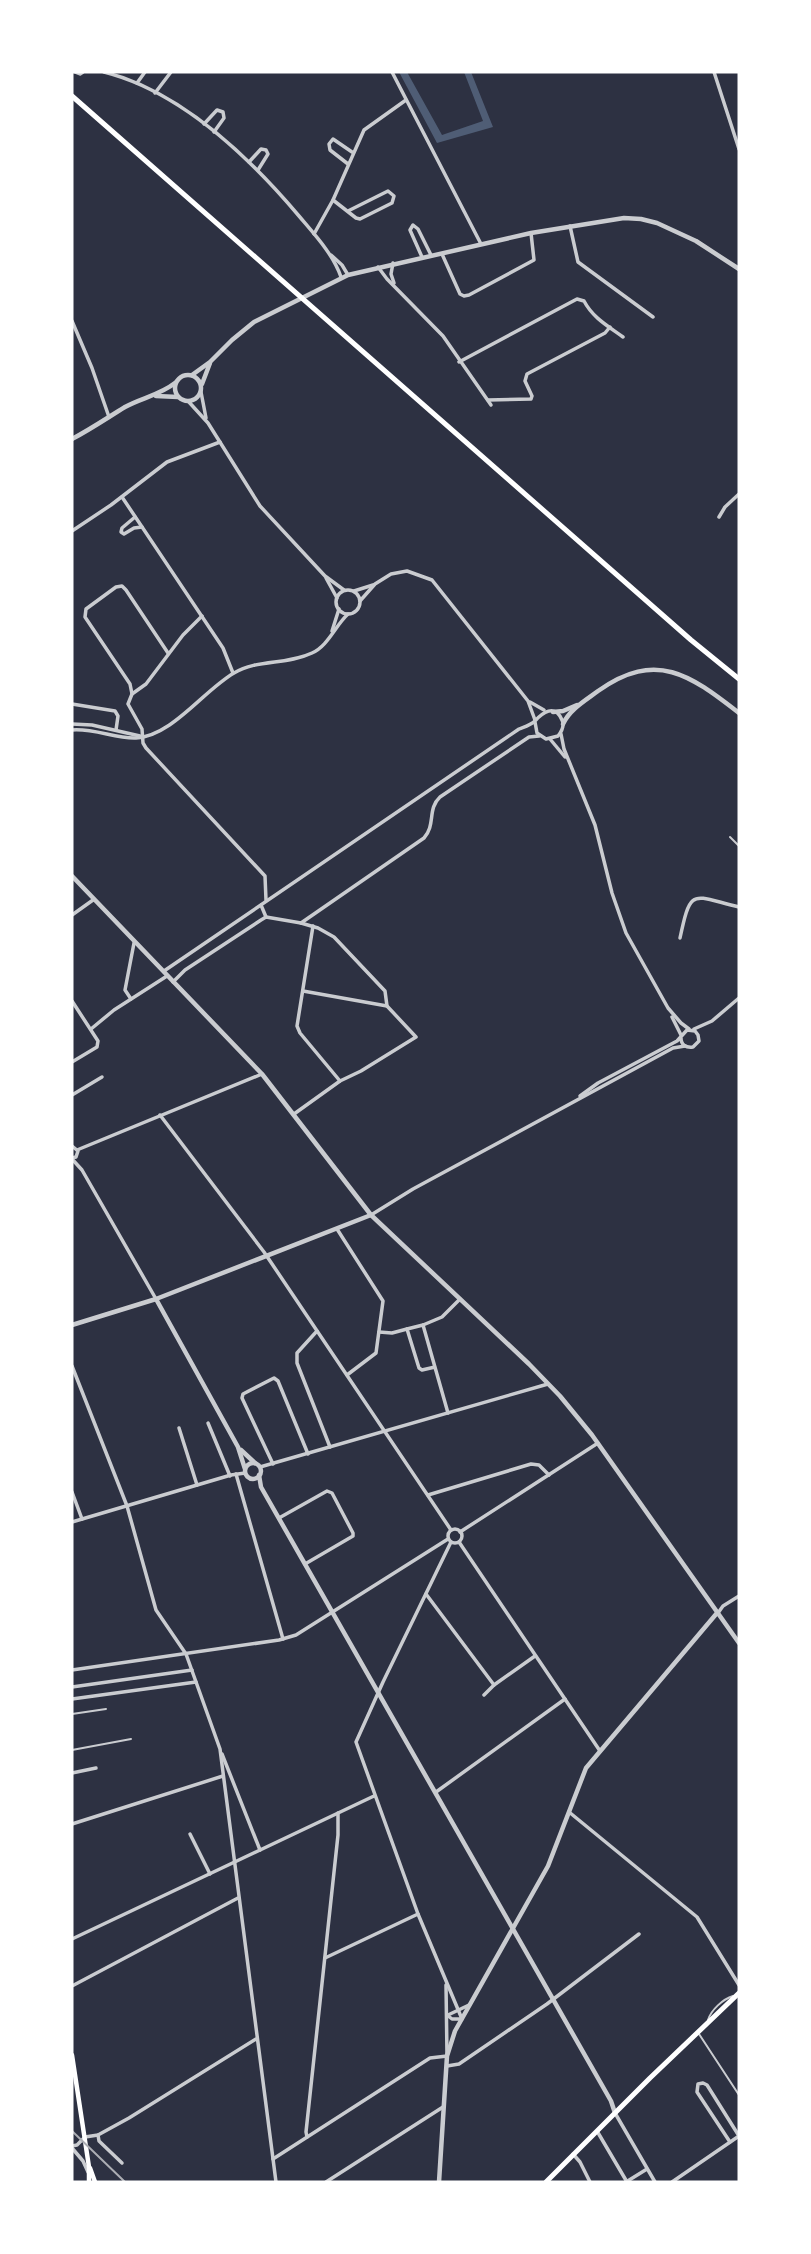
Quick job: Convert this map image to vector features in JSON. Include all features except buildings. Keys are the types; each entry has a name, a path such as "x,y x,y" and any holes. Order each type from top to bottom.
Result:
{"main road":[{"path":"72,96 691,640 739,678"},
{"path":"547,2182 738,1994"},
{"path":"72,2055 89,2182"},
{"path":"88,2169 95,2182"}],"street":[{"path":"104,72 137,83 214,132 258,170 329,253 342,264 348,275"},
{"path":"137,83 145,72"},
{"path":"155,93 171,72"},
{"path":"392,72 481,244"},
{"path":"715,74 739,149"},
{"path":"314,234 333,200 363,130 406,100"},
{"path":"204,124 217,110 223,112 224,118 214,132"},
{"path":"348,164 330,150 329,144 333,139 337,139 352,152"},
{"path":"249,162 261,149 266,150 268,155 258,170"},
{"path":"333,200 348,211 360,219 392,203 394,196 388,191 348,211"},
{"path":"72,439 126,407 175,383 184,375 192,374 210,362 254,322 341,277 393,263 531,233 624,218 657,222 696,241 739,269"},
{"path":"422,257 410,230 413,225 418,229 431,255"},
{"path":"570,226 578,262 653,317"},
{"path":"442,253 460,294 469,295 534,260 531,233"},
{"path":"329,253 341,277"},
{"path":"393,263 391,274 395,285"},
{"path":"378,267 443,336 491,405"},
{"path":"459,362 577,299 584,301 590,313 623,337"},
{"path":"72,321 110,418"},
{"path":"487,400 531,399 525,381 527,374 605,333 610,327"},
{"path":"188,401 196,399 210,362"},
{"path":"192,374 198,379 202,407 208,423"},
{"path":"175,383 178,397"},
{"path":"152,396 178,397 188,401 208,423 260,506 325,576 344,590 354,591 375,584 391,574 407,571 432,580 528,701 539,736"},
{"path":"72,531 167,462 220,442"},
{"path":"719,517 739,494"},
{"path":"122,496 223,648 233,673"},
{"path":"135,517 121,532 124,534 134,527 142,527"},
{"path":"325,576 337,598 339,609 331,633"},
{"path":"72,730 135,738 161,732 233,673 247,667 312,653 323,646 348,614 356,611 360,601 375,584"},
{"path":"132,694 130,684 85,617 86,608 116,587 122,586 169,653"},
{"path":"337,598 344,590"},
{"path":"354,591 360,601"},
{"path":"339,609 348,614"},
{"path":"202,616 146,684 132,694 128,704 142,729 146,748 265,876 266,900"},
{"path":"684,1046 668,1008 626,933 612,893 595,825 562,744 561,732 571,712 584,702 622,677 641,671 664,670 689,677 739,713"},
{"path":"528,701 546,711 554,712 584,702"},
{"path":"72,704 115,712 118,716 116,730"},
{"path":"91,1029 266,900 519,729 535,721 546,711"},
{"path":"554,712 560,716 563,724"},
{"path":"72,724 116,730 142,737"},
{"path":"550,739 561,732"},
{"path":"301,923 425,838 430,832 433,805 440,797 529,737 550,739 570,764"},
{"path":"72,876 262,1073 371,1215 548,1384 598,1443 739,1643"},
{"path":"680,938 686,909 691,900 697,897 739,906"},
{"path":"72,915 93,900"},
{"path":"261,905 266,917"},
{"path":"173,982 201,959 266,917 313,926 334,937 385,991 387,1006 416,1037 340,1081 294,1114"},
{"path":"313,926 296,1026 340,1081"},
{"path":"131,999 125,990 134,943"},
{"path":"303,990 387,1006"},
{"path":"72,1325 156,1299 371,1215 413,1189 673,1048 696,1046 712,1021 739,998"},
{"path":"72,1001 97,1041 96,1047 72,1062"},
{"path":"668,1008 678,1021 699,1038"},
{"path":"576,1099 598,1083 691,1030 712,1021"},
{"path":"262,1073 77,1150 73,1157 238,1447 245,1471 249,1478 261,1487 279,1518 655,2182"},
{"path":"72,1095 102,1077"},
{"path":"160,1115 267,1256 451,1530 460,1532 598,1443"},
{"path":"72,1146 77,1150"},
{"path":"337,1229 383,1301 376,1353 347,1375"},
{"path":"379,1332 392,1333 423,1325 442,1317 460,1299"},
{"path":"423,1325 448,1413"},
{"path":"407,1329 419,1368 422,1370 435,1367"},
{"path":"317,1331 298,1353 298,1363 330,1447"},
{"path":"72,1366 127,1506 156,1610 186,1654 260,1850"},
{"path":"273,1464 242,1398 243,1394 274,1378 278,1381 308,1454"},
{"path":"72,1522 230,1476 245,1471 248,1465 273,1464 548,1384"},
{"path":"208,1423 230,1476"},
{"path":"179,1428 197,1485"},
{"path":"238,1447 258,1465 261,1487"},
{"path":"428,1494 531,1464 540,1465 549,1475"},
{"path":"236,1474 283,1639"},
{"path":"249,1478 254,1479 260,1475"},
{"path":"279,1518 327,1491 332,1493 354,1533 353,1536 305,1564"},
{"path":"72,1492 82,1519"},
{"path":"451,1530 448,1533 450,1540 356,1742 418,1914 462,2019"},
{"path":"459,1542 462,1536 460,1532"},
{"path":"72,1670 296,1635 450,1540 459,1542 600,1751"},
{"path":"425,1594 494,1685"},
{"path":"447,2056 455,2031 548,1866 586,1768 723,1606 739,1595"},
{"path":"484,1695 535,1656"},
{"path":"72,1688 192,1670"},
{"path":"72,1699 196,1682"},
{"path":"436,1793 565,1699"},
{"path":"220,1749 276,2182"},
{"path":"72,1773 96,1768"},
{"path":"72,1824 223,1776"},
{"path":"72,1940 374,1796"},
{"path":"569,1812 696,1917 739,1984"},
{"path":"307,2137 338,1813"},
{"path":"190,1834 210,1874"},
{"path":"72,1986 238,1898"},
{"path":"325,1958 418,1914"},
{"path":"446,2066 458,2064 553,1999 639,1934"},
{"path":"439,2182 447,2056 446,1983"},
{"path":"447,2015 470,2004"},
{"path":"447,2015 452,2020 462,2019"},
{"path":"74,2149 85,2137 95,2135 256,2039"},
{"path":"273,2159 430,2058 447,2056"},
{"path":"673,2182 739,2136 707,2085 698,2084 697,2092 730,2142"},
{"path":"326,2182 443,2107"},
{"path":"597,2131 626,2182 647,2169"},
{"path":"95,2135 122,2163"},
{"path":"74,2149 86,2145"},
{"path":"74,2149 88,2169"},
{"path":"573,2154 590,2182"}],"lane":[{"path":"730,837 739,846"},
{"path":"72,1714 106,1709"},
{"path":"72,1750 131,1739"},
{"path":"699,2033 739,2095"}],"water":[{"path":"399,72 407,72 442,135 483,121 464,72 471,72 493,127 437,143"}],"railway":[{"path":"72,2131 125,2182"}]}
